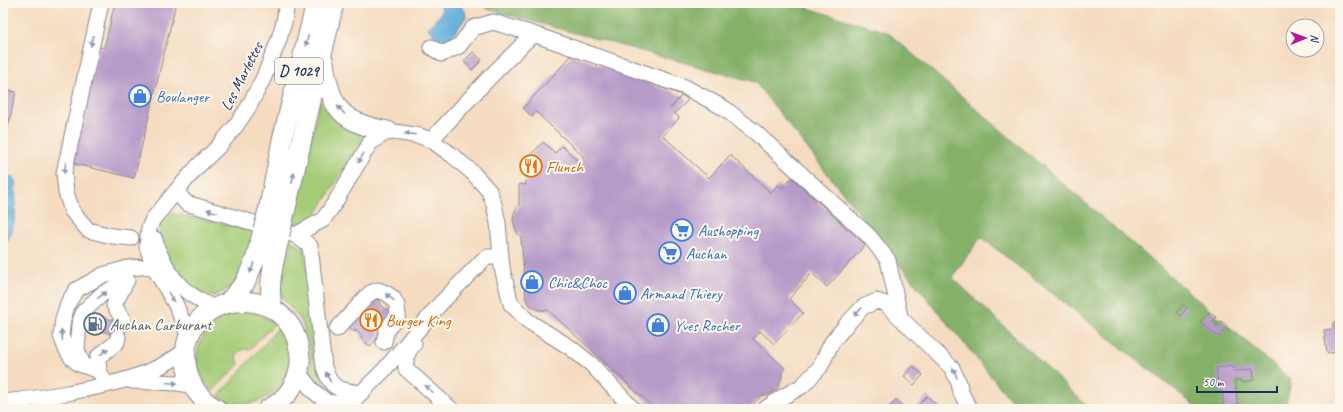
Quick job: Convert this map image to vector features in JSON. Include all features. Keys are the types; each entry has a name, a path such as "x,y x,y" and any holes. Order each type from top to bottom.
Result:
{"main road":[{"name":"D 1029","path":"273,309 270,300 272,269 279,233 277,210 282,140 316,3"},
{"path":"334,3 322,51 330,95 339,109 354,121 376,129 388,131"},
{"name":"D 1029","path":"277,210 322,51"},
{"name":"D 1029","path":"221,305 246,283 256,256 279,233"},
{"path":"210,407 192,386 185,362 188,343 199,320 221,305 246,301 264,305 273,309 290,326 296,337 299,354 298,372 291,388 274,408"}],"street":[{"path":"101,3 64,173 66,192 72,211 88,230 112,236 131,238"},
{"name":"Les Marlettes","path":"188,343 176,305 153,266 147,246 149,228 153,219 176,191 199,165 217,148 248,108 264,77 278,42 284,22 287,3"},
{"path":"431,47 442,54 459,46 473,28 492,22 533,34 685,87 724,108 756,133 870,236 888,260 900,316"},
{"path":"431,140 487,80 533,34"},
{"path":"279,233 323,220 370,142 388,131 420,136 431,140 473,173 489,191 494,204 498,223 501,262 511,304 528,321 571,348 592,364 633,409"},
{"path":"176,191 186,203 279,233 310,246 324,367 327,377 332,384 341,390 361,393"},
{"path":"160,211 155,229 156,245 169,272 182,287 198,299 221,305"},
{"path":"298,372 312,390 327,402 349,407 384,370 440,304 483,260 488,257 501,262"},
{"path":"406,369 405,360 410,349 459,297 470,279 501,262"},
{"path":"83,365 77,350 79,324 84,311 102,294 129,275 153,266"},
{"path":"99,371 83,365 72,358 66,349 61,336 63,319 68,303 76,290 103,275 128,268 129,275 114,305 123,320 117,342 98,357 99,371 107,385"},
{"path":"337,329 370,293 378,290 389,295 397,305 398,315 387,329 384,342"},
{"path":"765,409 802,386 820,367 832,342 863,307 877,301 886,304 900,316 952,368 959,383 960,393 970,409"},
{"path":"3,407 27,400 107,385 155,370 173,360 188,343"},
{"path":"384,370 395,367 406,369 452,409"},
{"path":"122,381 178,383 192,386"},
{"path":"3,402 27,400"}],"green space":[{"path":"484,3 791,3 887,32 1291,380 1285,409 1199,409 981,237 952,277 1090,409 1018,409 898,263 755,82 487,9"},
{"path":"320,100 337,123 344,128 353,131 371,133 362,140 316,215 305,222 291,224"},
{"path":"170,213 257,231 243,269 231,287 215,296 202,295 182,283 159,249 160,221"},
{"path":"289,239 304,249 323,383 329,392 329,395 317,384 311,374 310,349 306,333 300,319 282,297 279,283"},
{"path":"245,312 261,315 275,323 249,350 242,350 236,356 239,364 212,392 202,378 198,368 197,353 199,345 206,331 217,320 228,314"},
{"path":"279,327 287,340 290,352 290,364 287,374 281,384 274,392 253,403 235,403 218,397"}],"water":[{"path":"440,3 458,3 465,11 466,17 446,45 438,40 428,28 441,14 442,10"},
{"path":"9,177 12,177 15,180 15,215 14,224 8,240 3,248 3,200 6,183"}],"building":[{"path":"115,3 176,3 134,178 71,163 99,47 104,48"},
{"path":"473,52 482,60 472,70 464,61"},
{"name":"Aushopping","path":"572,55 682,95 688,100 675,113 679,118 663,136 709,178 730,155 771,193 778,185 782,188 792,178 865,245 827,287 812,273 789,299 803,313 774,344 760,331 753,339 785,368 782,372 782,378 777,389 768,395 761,396 749,409 655,409 548,310 539,310 531,306 526,299 521,237 517,233 513,220 514,213 519,204 519,184 526,185 524,162 543,142 555,153 562,146 579,162 584,157 536,112 532,117 523,108"},
{"path":"3,89 16,92 4,144 3,144"},
{"path":"372,295 381,302 379,304 386,310 388,308 396,316 378,333 380,335 370,346 361,338 362,336 356,330 355,332 346,324"},
{"path":"1183,305 1187,308 1181,316 1177,312"},
{"path":"73,307 127,325 122,338 69,320"},
{"path":"1209,312 1216,317 1213,321 1218,325 1221,321 1227,326 1219,337 1200,322"},
{"path":"1333,322 1340,322 1340,352 1327,353 1324,330 1333,329"},
{"path":"913,366 923,375 914,385 904,376"},
{"path":"1233,366 1234,371 1253,369 1254,380 1242,382 1242,380 1235,380 1238,409 1224,409 1222,391 1219,391 1216,368"},
{"path":"927,396 941,409 915,409"},
{"path":"896,400 906,409 888,409"}],"place":[{"name":"Boulanger","path":"140,96"},
{"name":"Flunch","path":"531,166"},
{"name":"Aushopping","path":"682,230"},
{"name":"Auchan","path":"670,253"},
{"name":"Chic&Choc","path":"532,282"},
{"name":"Armand Thiery","path":"625,293"},
{"name":"Burger King","path":"371,320"},
{"name":"Auchan Carburant","path":"95,324"},
{"name":"Yves Rocher","path":"658,325"}]}
